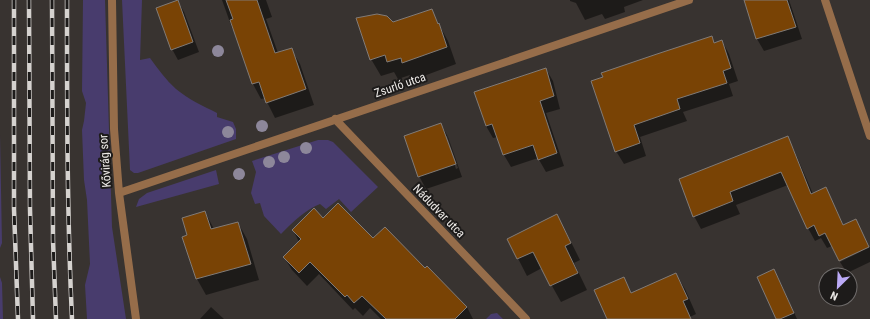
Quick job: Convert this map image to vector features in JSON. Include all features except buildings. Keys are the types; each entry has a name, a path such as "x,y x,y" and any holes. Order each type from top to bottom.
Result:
{"street":[{"name":"Kővirág sor","path":"112,0 114,129 119,193 136,319"},
{"name":"Zsurló utca","path":"119,193 689,0"},
{"path":"825,0 870,136"},
{"name":"Nádudvar utca","path":"335,119 526,319"}],"shaded area":[{"path":"83,0 105,0 112,227 126,319 87,319 85,285 90,264 82,130 86,103 82,91"},
{"path":"122,0 142,0 140,60 150,58 172,86 181,93 217,113 217,117 233,122 236,129 236,139 138,173 134,173 130,170"},
{"path":"0,135 2,243 0,248"},
{"path":"318,140 328,140 333,142 378,187 351,212 339,199 326,209 320,204 304,213 281,234 264,216 260,203 255,204 251,193 256,172 252,161"},
{"path":"216,170 219,184 136,207 139,199 147,193"},
{"path":"0,277 2,283 3,319 0,319"},
{"path":"497,313 503,319 486,319 491,314"}],"railway":[{"path":"14,0 14,209 18,319"},
{"path":"29,0 30,209 33,319"},
{"path":"52,0 53,240 56,319"},
{"path":"67,0 68,199 72,319"}]}
